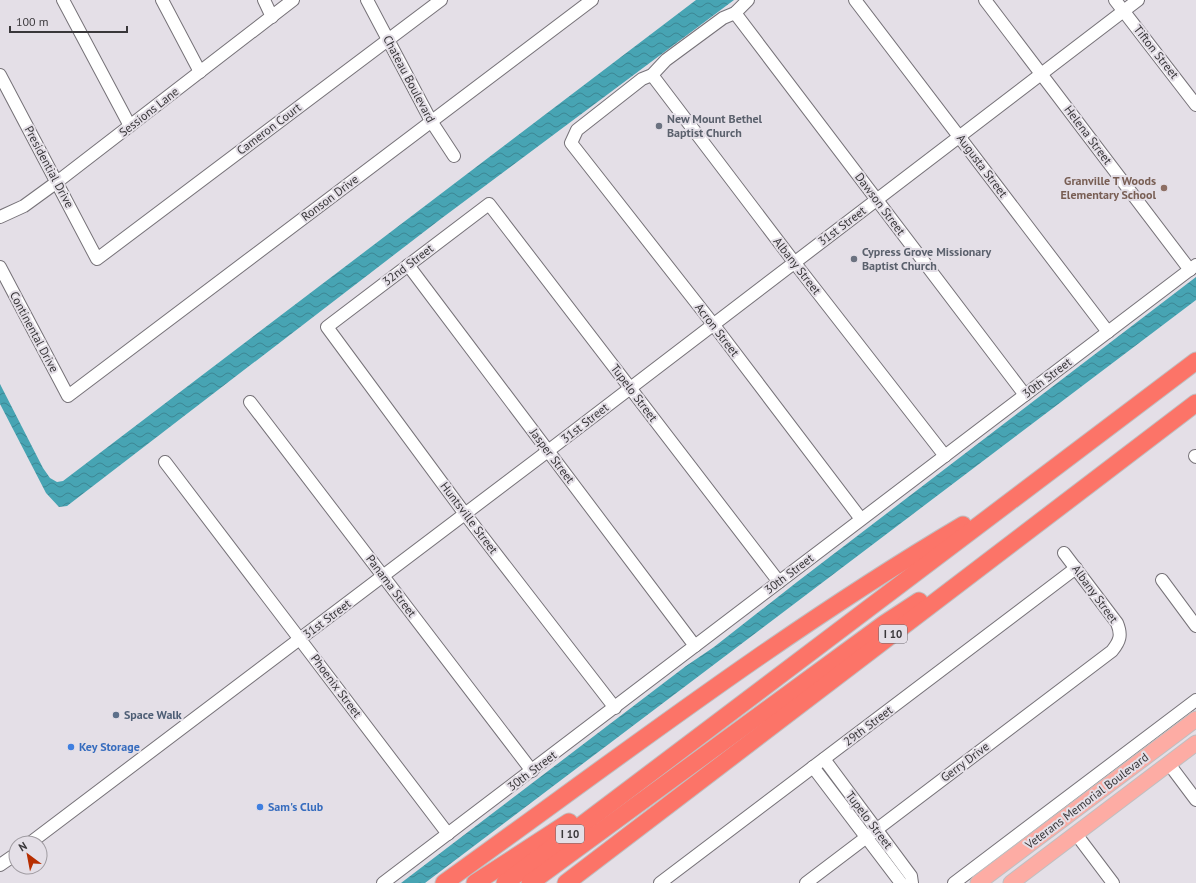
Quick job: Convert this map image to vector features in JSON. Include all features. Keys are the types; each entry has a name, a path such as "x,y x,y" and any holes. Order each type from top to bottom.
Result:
{"highway":[{"name":"I 10","path":"505,883 1196,361"},
{"name":"I 10","path":"569,882 1196,403"},
{"path":"444,883 771,649 877,577 1036,483"},
{"path":"530,883 884,624 1039,522"},
{"path":"475,883 580,815 635,784"}],"main road":[{"name":"Veterans Memorial Boulevard","path":"978,883 1196,719"},
{"path":"1181,754 1180,741 1196,725"},
{"name":"Veterans Memorial Boulevard","path":"1011,883 1196,743"},
{"path":"1048,855 1046,840 1053,831 1087,801"},
{"path":"1007,883 1025,865 1026,855 1023,849"}],"street":[{"path":"63,0 130,126"},
{"path":"162,0 200,72"},
{"path":"264,0 272,17"},
{"name":"Sessions Lane","path":"0,217 24,206 57,182 294,0"},
{"name":"Chateau Boulevard","path":"367,0 431,121 454,156"},
{"name":"Cameron Court","path":"97,259 441,0"},
{"name":"Ronson Drive","path":"68,396 592,0"},
{"path":"652,75 666,60 724,18 735,13 748,0"},
{"name":"Augusta Street","path":"855,0 1108,332"},
{"name":"Helena Street","path":"985,0 1193,268"},
{"name":"Tifton Street","path":"1115,0 1196,105"},
{"name":"31st Street","path":"41,835 384,576 1138,0"},
{"name":"Dawson Street","path":"735,13 1025,395"},
{"name":"Presidential Drive","path":"0,75 97,259"},
{"name":"Acron Street","path":"652,75 642,79 577,130 571,143 713,324 861,519"},
{"name":"Albany Street","path":"652,75 794,262 945,456"},
{"name":"32nd Street","path":"327,327 489,204"},
{"name":"Tupelo Street","path":"489,204 779,582"},
{"name":"Jasper Street","path":"408,266 695,646"},
{"name":"Continental Drive","path":"0,267 68,396"},
{"name":"30th Street","path":"383,883 1193,268"},
{"name":"Huntsville Street","path":"327,327 465,514 615,708"},
{"name":"Panama Street","path":"250,402 265,424 384,576 532,771"},
{"name":"Phoenix Street","path":"165,462 448,834"},
{"name":"Albany Street","path":"1064,553 1117,624 1120,637"},
{"name":"29th Street","path":"660,883 1076,568"},
{"path":"1162,580 1196,626"},
{"name":"Gerry Drive","path":"806,883 1112,651 1120,637"},
{"path":"954,883 1196,700"},
{"name":"Tupelo Street","path":"824,759 911,876 912,883"},
{"path":"1169,764 1196,800"},
{"name":"Tupelo Street","path":"813,767 901,883"},
{"path":"1076,834 1113,883"}],"water":[{"path":"696,0 734,0 442,218 67,506 59,507 46,493 0,404 0,384 43,468 50,478 57,482 63,481"},
{"path":"1196,277 1196,300 425,883 401,883 686,666 714,647"}],"place":[{"name":"New Mount Bethel Baptist Church","path":"659,126"},
{"name":"Granville T Woods Elementary School","path":"1164,188"},
{"name":"Cypress Grove Missionary Baptist Church","path":"854,259"},
{"name":"Space Walk","path":"116,715"},
{"name":"Key Storage","path":"71,747"},
{"name":"Sam's Club","path":"260,807"}]}
